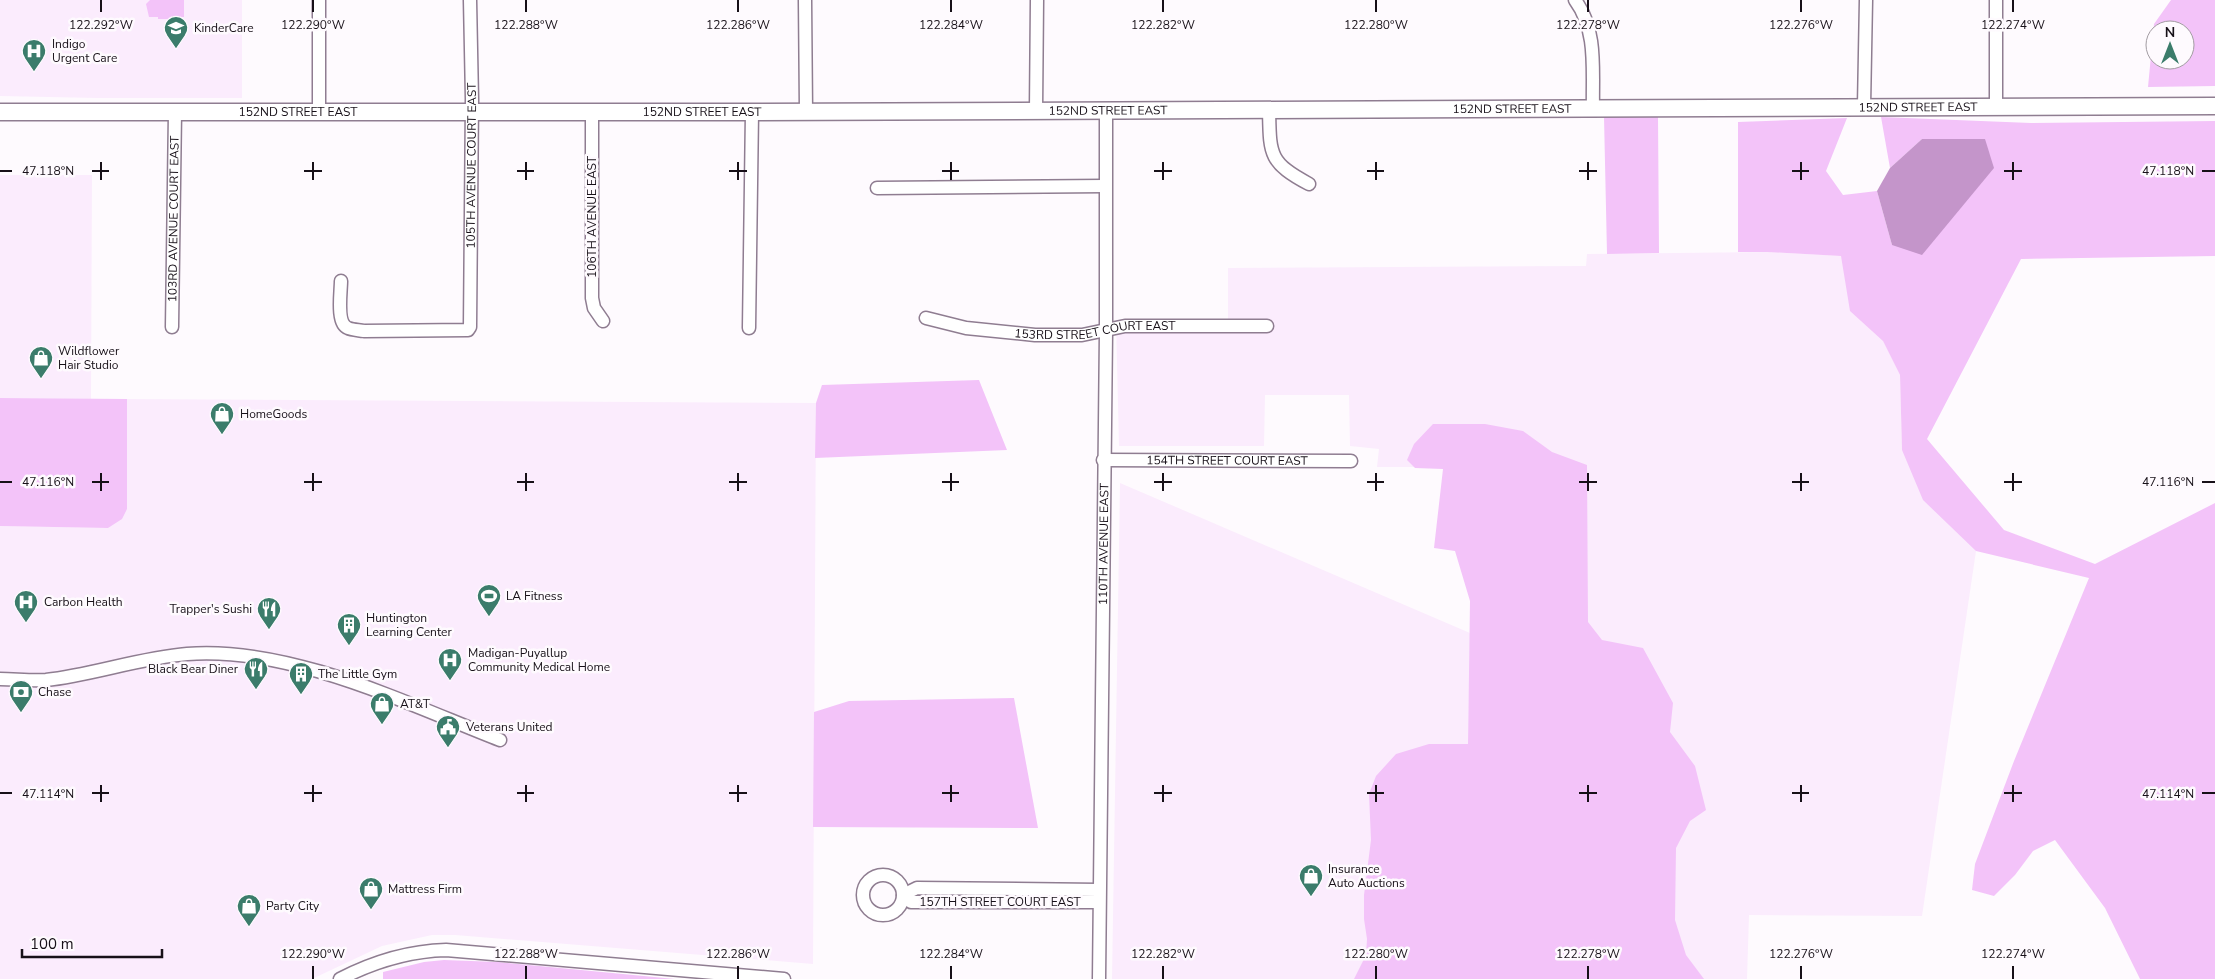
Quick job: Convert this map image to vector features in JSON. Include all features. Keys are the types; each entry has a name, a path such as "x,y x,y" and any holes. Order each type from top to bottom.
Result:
{"main road":[{"name":"152ND STREET EAST","path":"0,112 752,112 2215,106"}],"street":[{"path":"319,0 320,112"},
{"name":"105TH AVENUE COURT EAST","path":"341,281 340,315 342,322 348,328 364,330 468,330 471,321 472,112 470,0"},
{"path":"806,0 806,111"},
{"path":"1036,110 1037,0"},
{"path":"1575,0 1586,17 1592,41 1593,108"},
{"path":"1864,106 1866,0"},
{"path":"1996,0 1996,106"},
{"path":"1269,109 1270,141 1275,159 1285,171 1308,184"},
{"name":"110TH AVENUE EAST","path":"1099,979 1103,460 1106,332 1106,110"},
{"name":"106TH AVENUE EAST","path":"592,111 592,298 594,308 603,320"},
{"name":"103RD AVENUE COURT EAST","path":"172,327 175,112"},
{"path":"749,328 752,112"},
{"path":"877,188 1105,186"},
{"name":"153RD STREET COURT EAST","path":"926,318 966,328 997,332 1082,336 1106,332 1125,326 1267,326"},
{"name":"154TH STREET COURT EAST","path":"1103,460 1351,461"},
{"path":"0,679 46,680 148,659 188,654 248,656 294,663 361,686 500,740"},
{"name":"157TH STREET COURT EAST","path":"903,894 917,888 1099,896"},
{"path":"340,979 362,968 405,954 446,950 784,979"}],"shaded area":[{"path":"0,0 242,0 242,98 0,96"},
{"path":"150,0 184,0 184,17 180,17 180,19 158,19 158,17 149,17 146,4"},
{"path":"2171,0 2215,0 2215,86 2148,87 2150,70 2195,70 2195,20 2157,20"},
{"path":"1604,117 1658,117 1659,253 1607,254"},
{"path":"1881,117 2031,123 2215,121 2215,256 2021,259 1927,439 2004,530 2095,564 2215,503 2215,979 2140,979 2105,908 2055,840 2033,851 2015,875 1994,896 1972,890 1975,864 2014,761 2089,578 1976,551 1923,500 1902,450 1900,375 1883,341 1850,311 1841,256 1738,252 1738,122 1847,118 1826,171 1843,195 1877,191 1892,245 1984,139 1922,139 1890,168"},
{"path":"1922,139 1985,139 1994,168 1922,255 1892,245 1877,191 1890,168"},
{"path":"0,175 92,175 91,399 0,398"},
{"path":"1767,252 1841,256 1900,375 1902,450 1976,551 1922,916 1749,915 1747,979 1660,979 1471,467 1377,467 1379,449 1350,446 1349,395 1265,395 1264,446 1119,446 1116,320 1228,320 1228,268 1586,266 1587,254"},
{"path":"979,380 1007,450 815,458 816,403 822,385"},
{"path":"0,398 127,399 127,509 122,519 108,528 0,526"},
{"path":"127,399 816,403 813,964 455,935 432,935 382,946 312,979 0,979 0,526 108,528 127,509"},
{"path":"1433,424 1485,424 1523,431 1552,452 1587,465 1588,622 1602,640 1643,648 1673,703 1670,732 1695,766 1706,810 1690,821 1676,848 1675,920 1686,955 1704,979 1354,979 1366,955 1367,939 1364,919 1364,895 1371,840 1369,794 1376,776 1396,754 1429,744 1468,744 1470,601 1455,551 1434,548 1443,469 1415,468 1407,460 1414,444"},
{"path":"1120,483 1470,633 1464,979 1112,979"},
{"path":"1014,698 1038,828 813,827 814,712 849,701"},
{"path":"444,960 498,962 675,979 383,979 383,972 424,962"}],"place":[{"name":"KinderCare","path":"176,49"},
{"name":"Indigo Urgent Care","path":"34,72"},
{"name":"Wildflower Hair Studio","path":"41,379"},
{"name":"HomeGoods","path":"222,435"},
{"name":"LA Fitness","path":"489,617"},
{"name":"Carbon Health","path":"26,623"},
{"name":"Trapper's Sushi","path":"269,630"},
{"name":"Huntington Learning Center","path":"349,646"},
{"name":"Madigan-Puyallup Community Medical Home","path":"450,681"},
{"name":"Black Bear Diner","path":"256,690"},
{"name":"The Little Gym","path":"301,695"},
{"name":"Chase","path":"21,713"},
{"name":"AT&T","path":"382,725"},
{"name":"Veterans United","path":"448,748"},
{"name":"Insurance Auto Auctions","path":"1311,897"},
{"name":"Mattress Firm","path":"371,910"},
{"name":"Party City","path":"249,927"}]}
